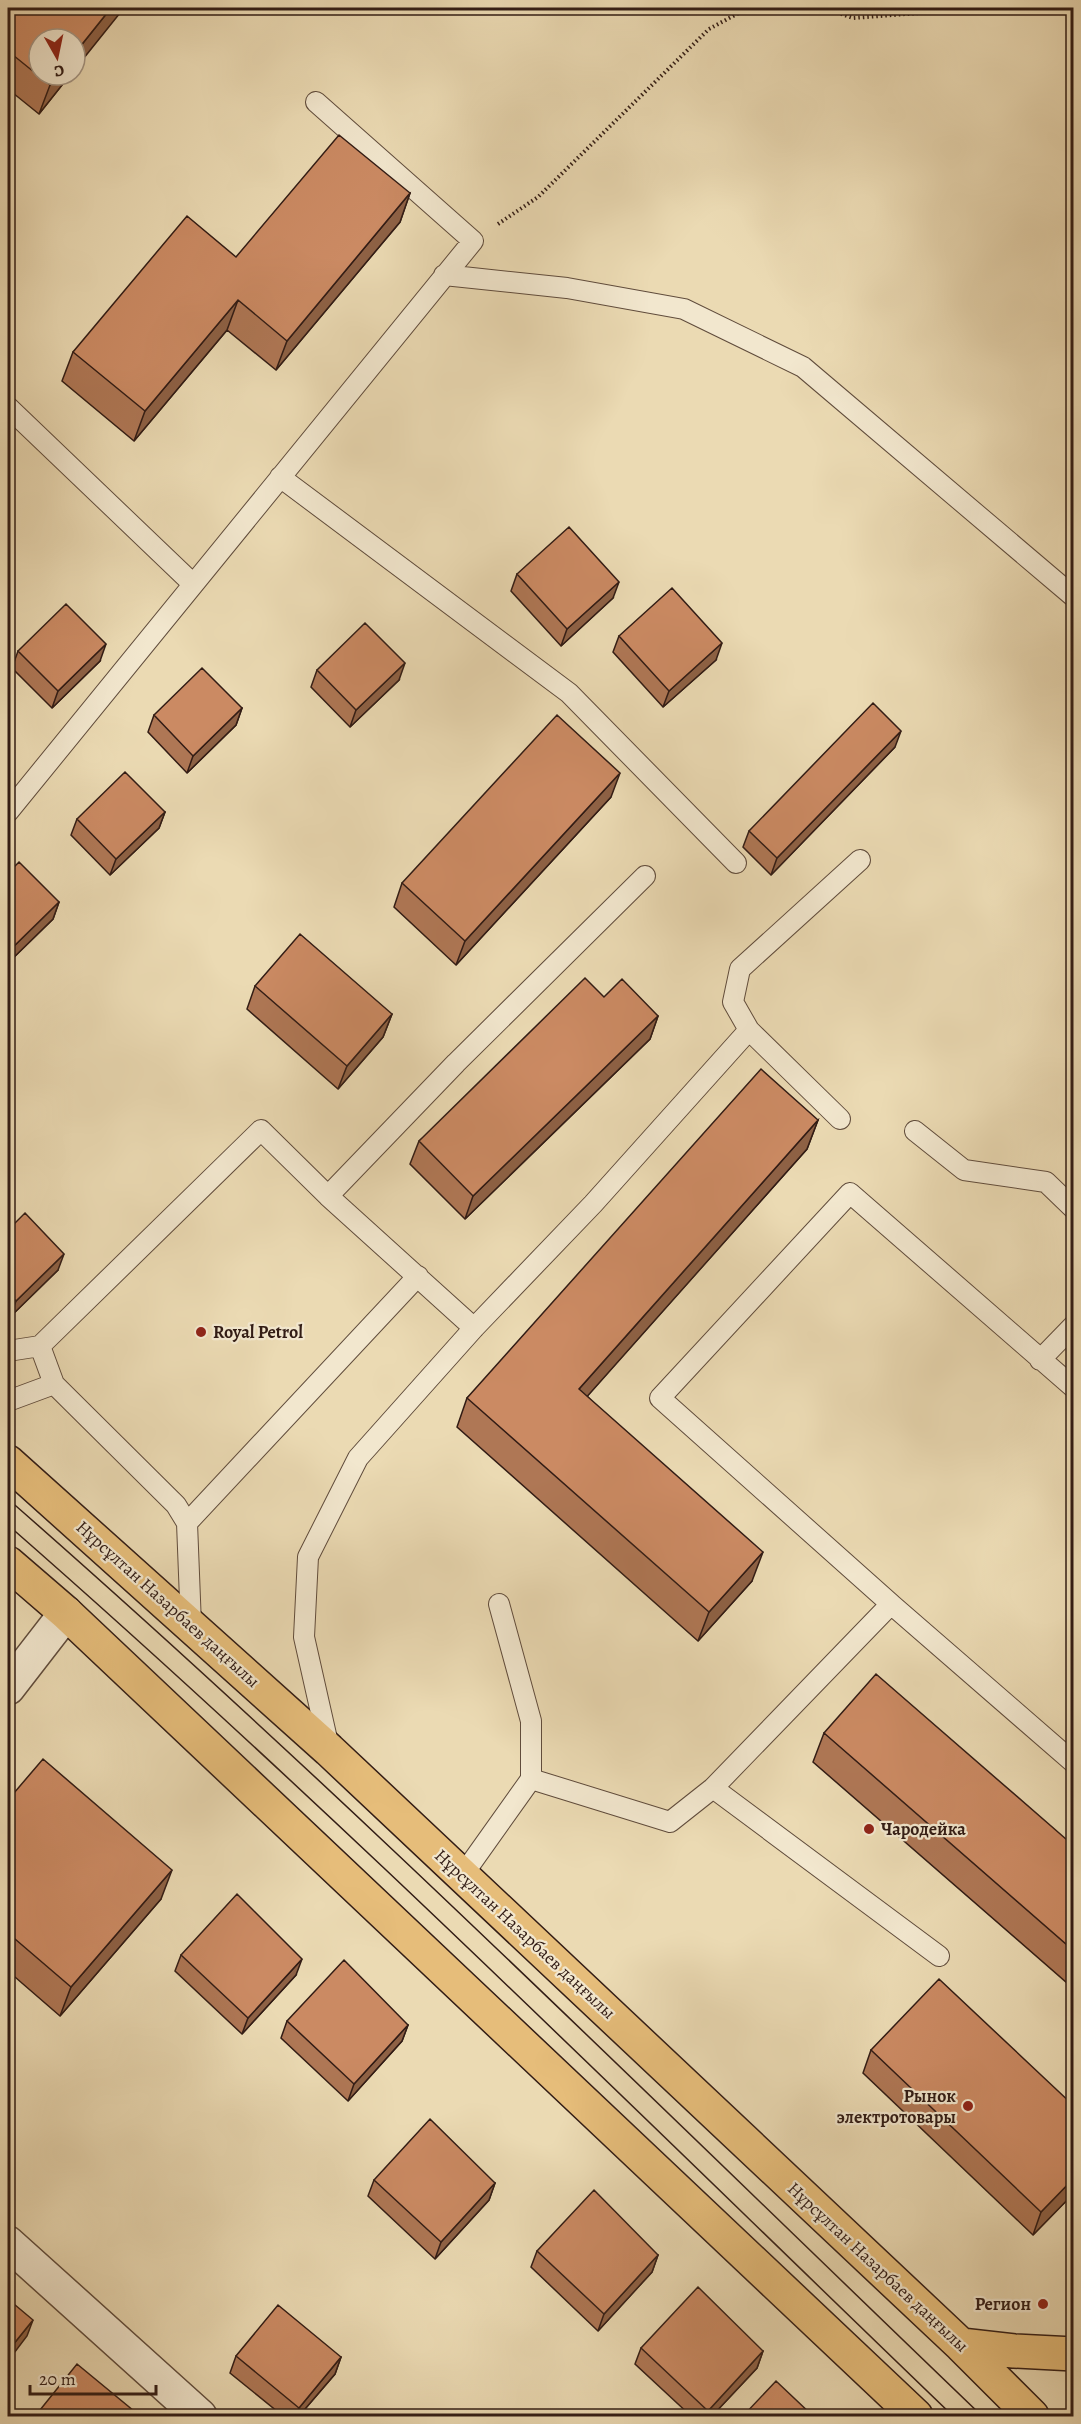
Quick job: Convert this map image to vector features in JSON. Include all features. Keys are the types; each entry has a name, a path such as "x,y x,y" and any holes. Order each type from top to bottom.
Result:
{"main road":[{"name":"Нұрсұлтан Назарбаев даңғылы","path":"8,1462 329,1750 961,2345 1032,2416"},
{"path":"8,1563 66,1613 916,2416"},
{"path":"961,2345 1074,2354"}],"street":[{"path":"8,1688 66,1613"},
{"path":"8,2243 200,2416"}],"lane":[{"path":"8,812 473,241 316,102"},
{"path":"444,275 567,288 684,309 803,367 1074,597"},
{"path":"8,407 193,584"},
{"path":"280,477 569,693 736,863"},
{"path":"840,1119 749,1030 733,1002 740,969 860,860"},
{"path":"328,1196 456,1063 645,876"},
{"path":"329,1750 304,1637 308,1557 358,1458 474,1328 593,1204 749,1030"},
{"path":"8,1351 40,1346 261,1130 328,1196 474,1328"},
{"path":"915,1131 964,1170 1046,1182 1074,1209"},
{"path":"1074,1388 850,1193 660,1398 1074,1763"},
{"path":"187,1523 418,1276"},
{"path":"1040,1359 1074,1325"},
{"path":"40,1346 54,1384 176,1505 187,1523 191,1625"},
{"path":"8,1401 54,1384"},
{"path":"462,1876 531,1779 531,1721 499,1604"},
{"path":"531,1779 670,1822 713,1788 891,1604"},
{"path":"713,1788 939,1956"}],"path":[{"path":"473,241 538,197 709,29 748,8"},
{"path":"824,8 853,18 986,8"}],"building":[{"path":"8,8 111,8 87,38 87,27 27,27 27,66 8,51"},
{"path":"339,135 410,193 287,341 238,300 145,411 73,352 187,216 236,257"},
{"path":"569,527 619,582 567,629 517,574"},
{"path":"672,588 722,643 669,691 619,636"},
{"path":"66,604 106,644 58,691 18,651"},
{"path":"365,623 405,663 356,710 317,670"},
{"path":"202,668 242,708 193,756 154,715"},
{"path":"873,703 901,731 777,858 749,831"},
{"path":"557,715 620,773 465,941 402,883"},
{"path":"125,772 165,812 116,859 77,819"},
{"path":"19,862 59,902 10,950 8,947 8,873"},
{"path":"300,934 392,1014 347,1066 255,986"},
{"path":"585,978 604,997 622,979 658,1016 473,1196 419,1141"},
{"path":"761,1069 818,1120 579,1389 763,1552 709,1612 467,1398"},
{"path":"25,1213 64,1254 16,1301 8,1293 8,1230"},
{"path":"876,1674 1074,1846 1074,1951 824,1733"},
{"path":"43,1759 172,1870 71,1987 8,1933 8,1800"},
{"path":"237,1894 302,1959 248,2018 181,1955"},
{"path":"344,1960 408,2025 354,2084 287,2021"},
{"name":"Рынок электротовары","path":"939,1979 1074,2106 1074,2178 1041,2212 871,2050"},
{"path":"430,2119 495,2183 441,2242 374,2180"},
{"path":"594,2190 658,2255 604,2314 537,2251"},
{"path":"698,2287 763,2351 708,2411 641,2348"},
{"path":"8,2299 33,2320 8,2351"},
{"path":"278,2305 341,2357 299,2408 236,2356"},
{"path":"77,2364 140,2416 37,2416"},
{"path":"776,2381 813,2416 743,2416"}],"tram line":[{"path":"8,1499 256,1722 378,1836 982,2416"},
{"path":"8,1525 249,1742 368,1853 953,2416"}],"place":[{"name":"Royal Petrol","path":"201,1332"},
{"name":"Чародейка","path":"869,1829"},
{"name":"Рынок электротовары","path":"968,2106"},
{"name":"Регион","path":"1043,2304"}]}
